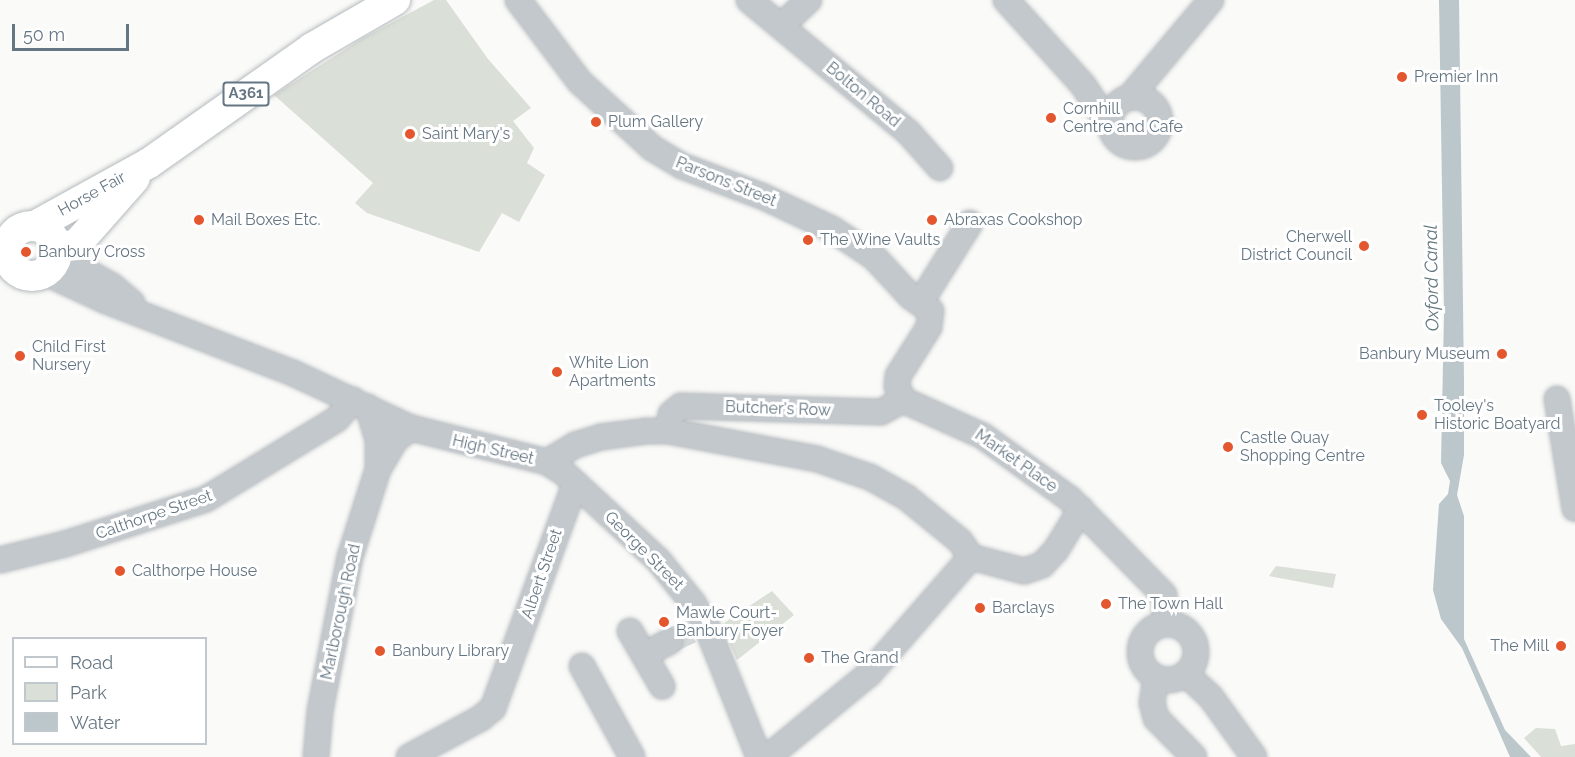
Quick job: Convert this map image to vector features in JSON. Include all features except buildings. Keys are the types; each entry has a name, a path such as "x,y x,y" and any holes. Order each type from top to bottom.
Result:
{"main road":[{"name":"Horse Fair","path":"21,248 76,245 149,163 343,28 395,0"}],"street":[{"name":"Parsons Street","path":"518,0 580,82 652,148 682,166 762,196 832,229 873,257 926,307"},
{"name":"Bolton Road","path":"749,0 908,132 940,168"},
{"path":"781,26 809,0"},
{"path":"1006,0 1083,86 1123,144 1147,144 1160,126 1160,117 1134,99 1083,86"},
{"path":"1109,124 1111,112 1134,99 1211,0"},
{"path":"903,400 897,386 898,376 929,327 926,307 970,223"},
{"name":"High Street","path":"21,248 112,286 143,312 360,403 411,428 547,462 575,445 601,437 623,432 668,431 817,459 870,477 906,497 960,541 971,557"},
{"path":"1557,399 1575,509"},
{"name":"Butcher's Row","path":"668,431 671,414 681,406 881,412 903,400"},
{"name":"Market Place","path":"903,400 983,436 1058,490 1080,509 1164,595 1166,623"},
{"name":"Marlborough Road","path":"360,403 378,439 378,469"},
{"name":"Calthorpe Street","path":"0,560 65,544 206,499 360,403"},
{"name":"Marlborough Road","path":"316,757 320,711 340,604 378,469 396,439 411,428"},
{"name":"George Street","path":"547,462 575,484 678,581 688,632 759,757"},
{"name":"Albert Street","path":"409,757 481,718 493,708 575,484"},
{"path":"768,757 869,674 971,557 1024,571 1042,565 1056,550 1080,509"},
{"path":"1166,623 1179,627 1192,638 1196,657 1186,674 1174,680 1156,678 1145,670 1140,652 1145,636 1166,623"},
{"path":"630,631 646,654 662,686"},
{"path":"646,654 688,632"},
{"path":"582,666 632,757"},
{"path":"1186,674 1210,696 1254,757"},
{"path":"1156,678 1152,704 1156,718 1194,757"}],"green space":[{"path":"434,0 446,0 488,59 531,108 513,121 534,148 527,163 545,175 519,222 502,213 479,252 367,213 355,203 373,183 274,95 363,38"},
{"path":"1276,566 1336,574 1333,588 1269,576"},
{"path":"772,591 794,615 737,660 721,625"},
{"path":"1536,728 1555,729 1561,746 1575,744 1575,757 1541,757 1524,738"}],"water":[{"path":"1439,0 1459,0 1464,455 1457,495 1464,516 1464,639 1505,730 1531,757 1510,757 1462,648 1441,619 1433,590 1439,504 1448,494 1450,481 1441,463 1444,313"}],"tunnel":[{"path":"670,641 691,631"}],"place":[{"name":"Premier Inn","path":"1402,77"},
{"name":"Cornhill Centre and Cafe","path":"1051,118"},
{"name":"Plum Gallery","path":"596,122"},
{"name":"Saint Mary's","path":"410,134"},
{"name":"Mail Boxes Etc.","path":"199,220"},
{"name":"Abraxas Cookshop","path":"932,220"},
{"name":"The Wine Vaults","path":"808,240"},
{"name":"Cherwell District Council","path":"1364,246"},
{"name":"Banbury Cross","path":"26,252"},
{"name":"Banbury Museum","path":"1502,354"},
{"name":"Child First Nursery","path":"20,356"},
{"name":"White Lion Apartments","path":"557,372"},
{"name":"Tooley's Historic Boatyard","path":"1422,415"},
{"name":"Castle Quay Shopping Centre","path":"1228,447"},
{"name":"Calthorpe House","path":"120,571"},
{"name":"The Town Hall","path":"1106,604"},
{"name":"Barclays","path":"980,608"},
{"name":"Mawle Court- Banbury Foyer","path":"664,622"},
{"name":"The Mill","path":"1561,646"},
{"name":"Banbury Library","path":"380,651"},
{"name":"The Grand","path":"809,658"}],"water label":[{"name":"Oxford Canal","path":"1432,278"}]}
